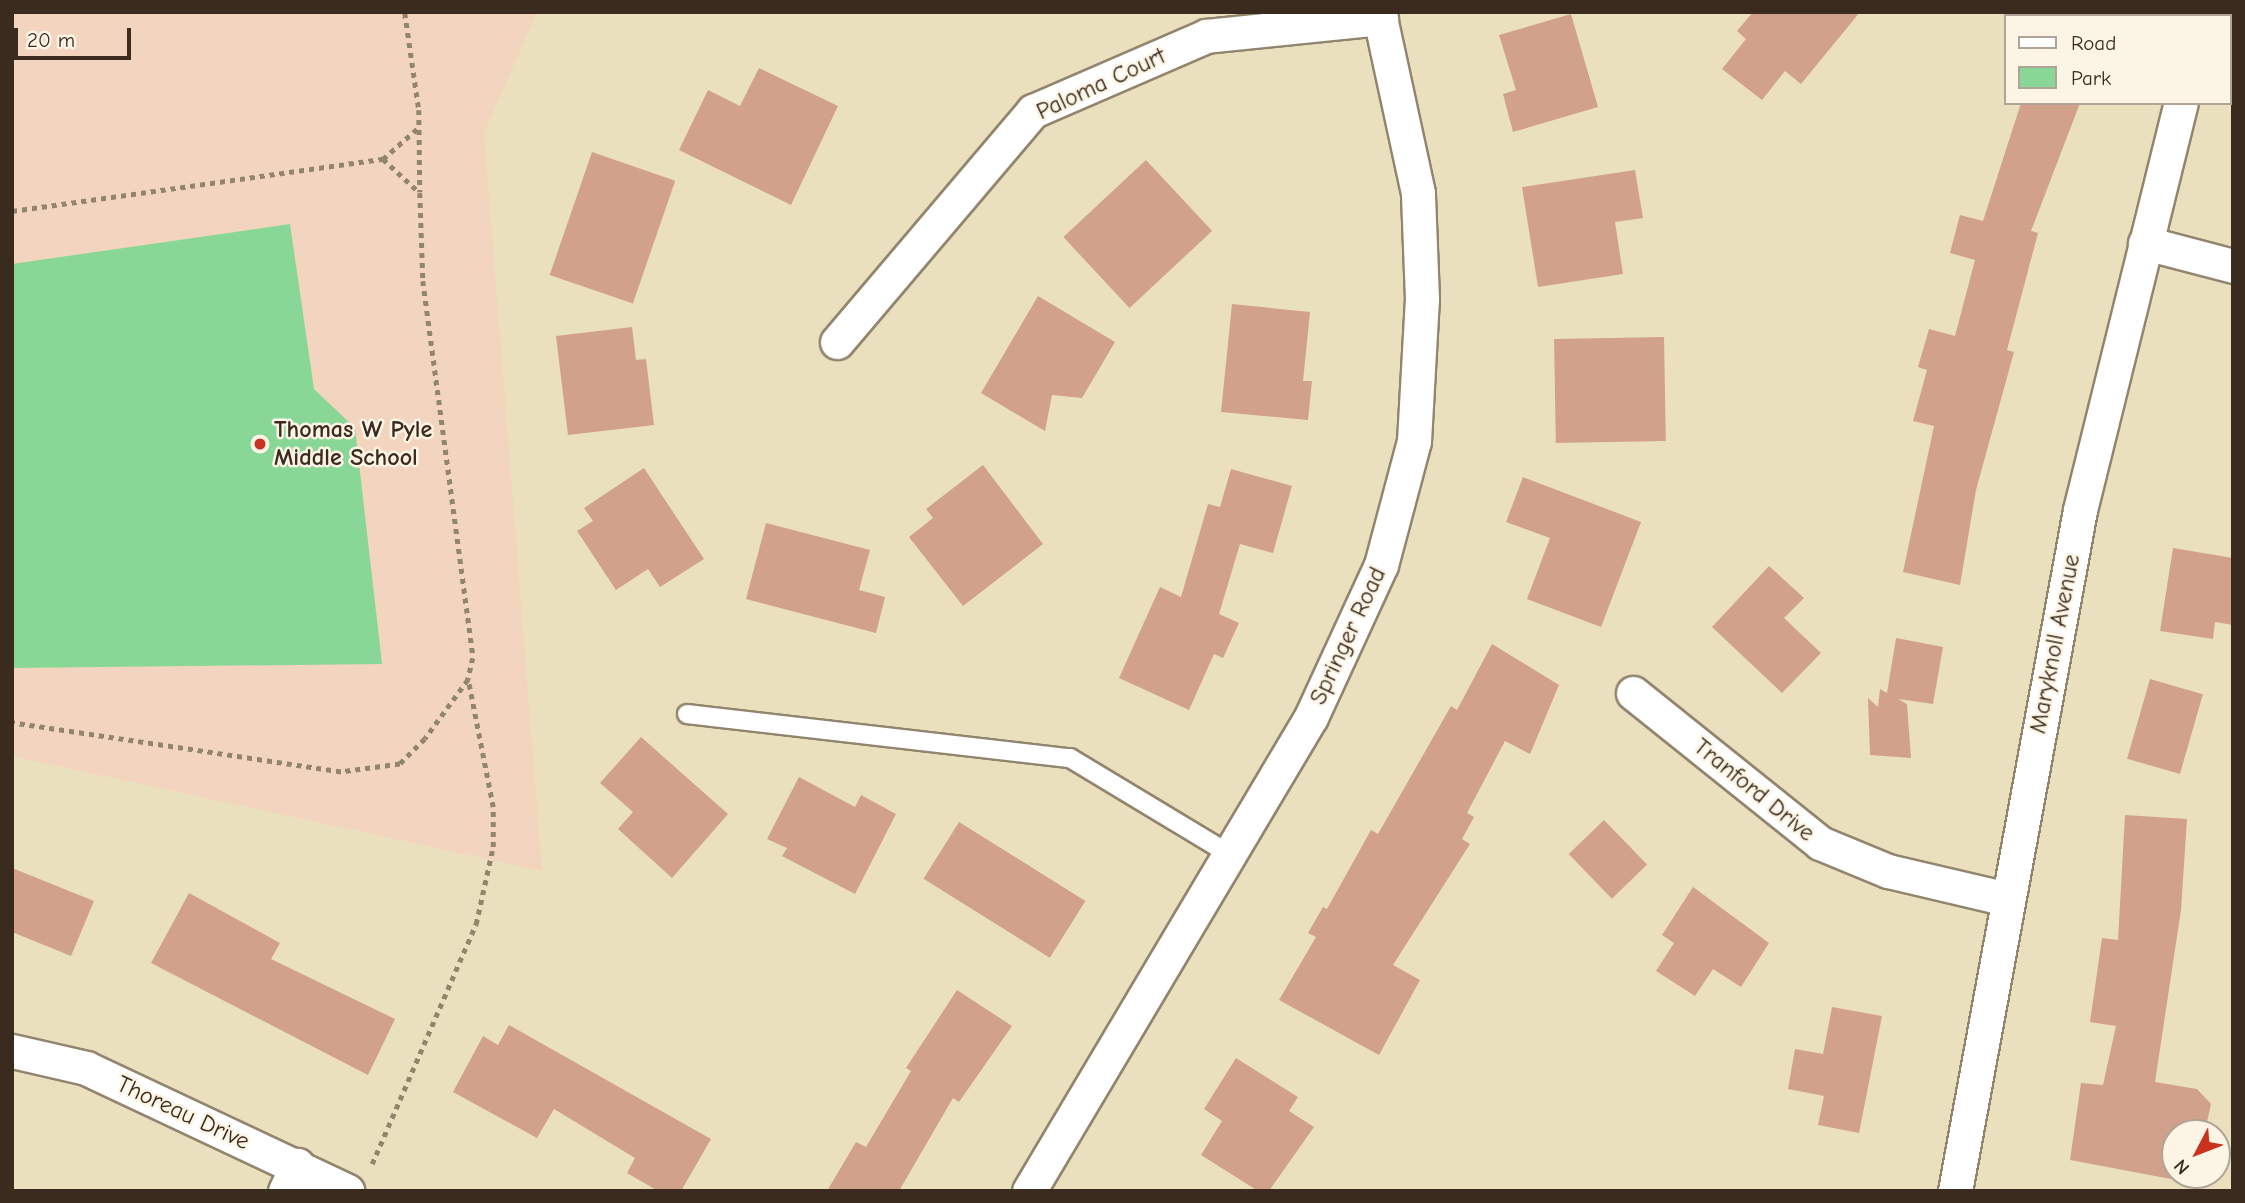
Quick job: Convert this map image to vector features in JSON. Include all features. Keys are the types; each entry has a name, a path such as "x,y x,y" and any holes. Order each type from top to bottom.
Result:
{"street":[{"name":"Paloma Court","path":"836,342 1033,111 1206,36 1380,15"},
{"name":"Springer Road","path":"1029,1191 1311,717 1381,565 1414,442 1422,299 1418,193 1380,15"},
{"name":"Maryknoll Avenue","path":"1955,1191 2080,510 2180,105"},
{"path":"2145,243 2233,266"},
{"name":"Tranford Drive","path":"1633,693 1820,844 1888,871 2007,899"},
{"name":"Thoreau Drive","path":"12,1051 86,1068 291,1178 357,1184"}],"lane":[{"path":"687,714 1070,758 1229,854"}],"path":[{"path":"12,723 341,772 400,764 425,739 468,680 473,658 423,281 419,127 405,13"},
{"path":"12,211 383,159 419,127"},
{"path":"383,159 419,192"},
{"path":"357,1184 476,924 493,847 493,807 468,680"}],"shaded area":[{"name":"Thomas W Pyle Middle School","path":"12,12 537,12 484,133 542,871 12,756"}],"green space":[{"path":"290,224 314,389 355,428 382,664 12,668 12,264"}],"building":[{"path":"1753,12 1860,12 1801,84 1785,71 1762,100 1722,69 1746,39 1737,31"},
{"path":"1571,14 1598,107 1513,132 1503,94 1516,90 1499,35"},
{"path":"759,68 838,106 791,205 679,150 708,90 740,106"},
{"path":"2020,105 2079,105 2031,231 2038,233 2007,350 2014,352 1976,490 1960,585 1903,572 1934,426 1913,421 1927,370 1918,367 1929,329 1955,336 1975,260 1950,253 1960,215 1983,221"},
{"path":"592,152 675,181 633,304 550,275"},
{"path":"1146,160 1212,231 1130,308 1063,237"},
{"path":"1635,170 1643,218 1615,222 1623,274 1538,287 1522,187"},
{"path":"1038,296 1115,342 1082,398 1052,395 1045,431 981,393"},
{"path":"1232,304 1310,312 1303,381 1312,381 1308,420 1221,412"},
{"path":"632,327 636,360 646,359 654,425 568,435 556,336"},
{"path":"1664,337 1666,441 1556,443 1554,339"},
{"path":"983,465 1043,544 963,606 909,537 933,518 926,509"},
{"path":"644,468 704,559 660,587 648,569 616,590 577,531 593,521 584,508"},
{"path":"1231,469 1292,486 1273,553 1240,544 1219,614 1239,623 1223,658 1214,654 1189,710 1119,678 1160,587 1181,597 1208,504 1220,507"},
{"path":"1523,477 1641,522 1601,627 1527,599 1550,538 1506,522"},
{"path":"766,523 870,550 859,590 885,597 876,633 746,599"},
{"path":"2173,548 2233,558 2233,625 2215,622 2213,639 2160,631"},
{"path":"1769,566 1804,598 1784,618 1821,653 1782,693 1712,627"},
{"path":"1896,638 1943,647 1933,704 1898,699 1907,704 1911,758 1870,755 1868,698 1878,707 1880,689 1887,693"},
{"path":"1492,644 1559,685 1530,754 1505,741 1467,813 1474,817 1462,839 1470,844 1393,965 1420,980 1379,1055 1279,1000 1316,937 1308,933 1323,907 1327,909 1371,830 1378,834 1451,706 1457,710"},
{"path":"2150,679 2203,694 2180,774 2127,759"},
{"path":"641,737 728,814 672,878 618,829 633,812 600,783"},
{"path":"799,777 855,807 861,795 896,814 855,894 782,856 787,848 767,839"},
{"path":"2125,815 2187,819 2181,910 2155,1082 2197,1089 2211,1104 2208,1119 2161,1119 2161,1177 2070,1160 2081,1083 2103,1085 2116,1026 2090,1022 2102,938 2118,940"},
{"path":"1604,820 1647,865 1612,899 1569,854"},
{"path":"959,822 1085,901 1050,958 923,879"},
{"path":"12,868 94,901 71,956 12,932"},
{"path":"1693,887 1769,943 1741,987 1713,969 1695,996 1656,971 1674,943 1662,935"},
{"path":"189,893 280,943 271,959 395,1019 368,1075 151,963"},
{"path":"957,990 1012,1026 959,1102 953,1098 899,1191 827,1191 856,1142 866,1147 911,1071 906,1068"},
{"path":"1832,1007 1882,1016 1859,1133 1818,1125 1824,1096 1788,1089 1795,1049 1823,1054"},
{"path":"509,1025 711,1139 681,1191 658,1191 627,1173 635,1158 554,1109 537,1138 453,1092 483,1036 498,1045"},
{"path":"1236,1058 1298,1097 1289,1111 1314,1127 1269,1191 1258,1191 1201,1155 1222,1121 1204,1109"}],"place":[{"name":"Thomas W Pyle Middle School","path":"260,444"}]}
